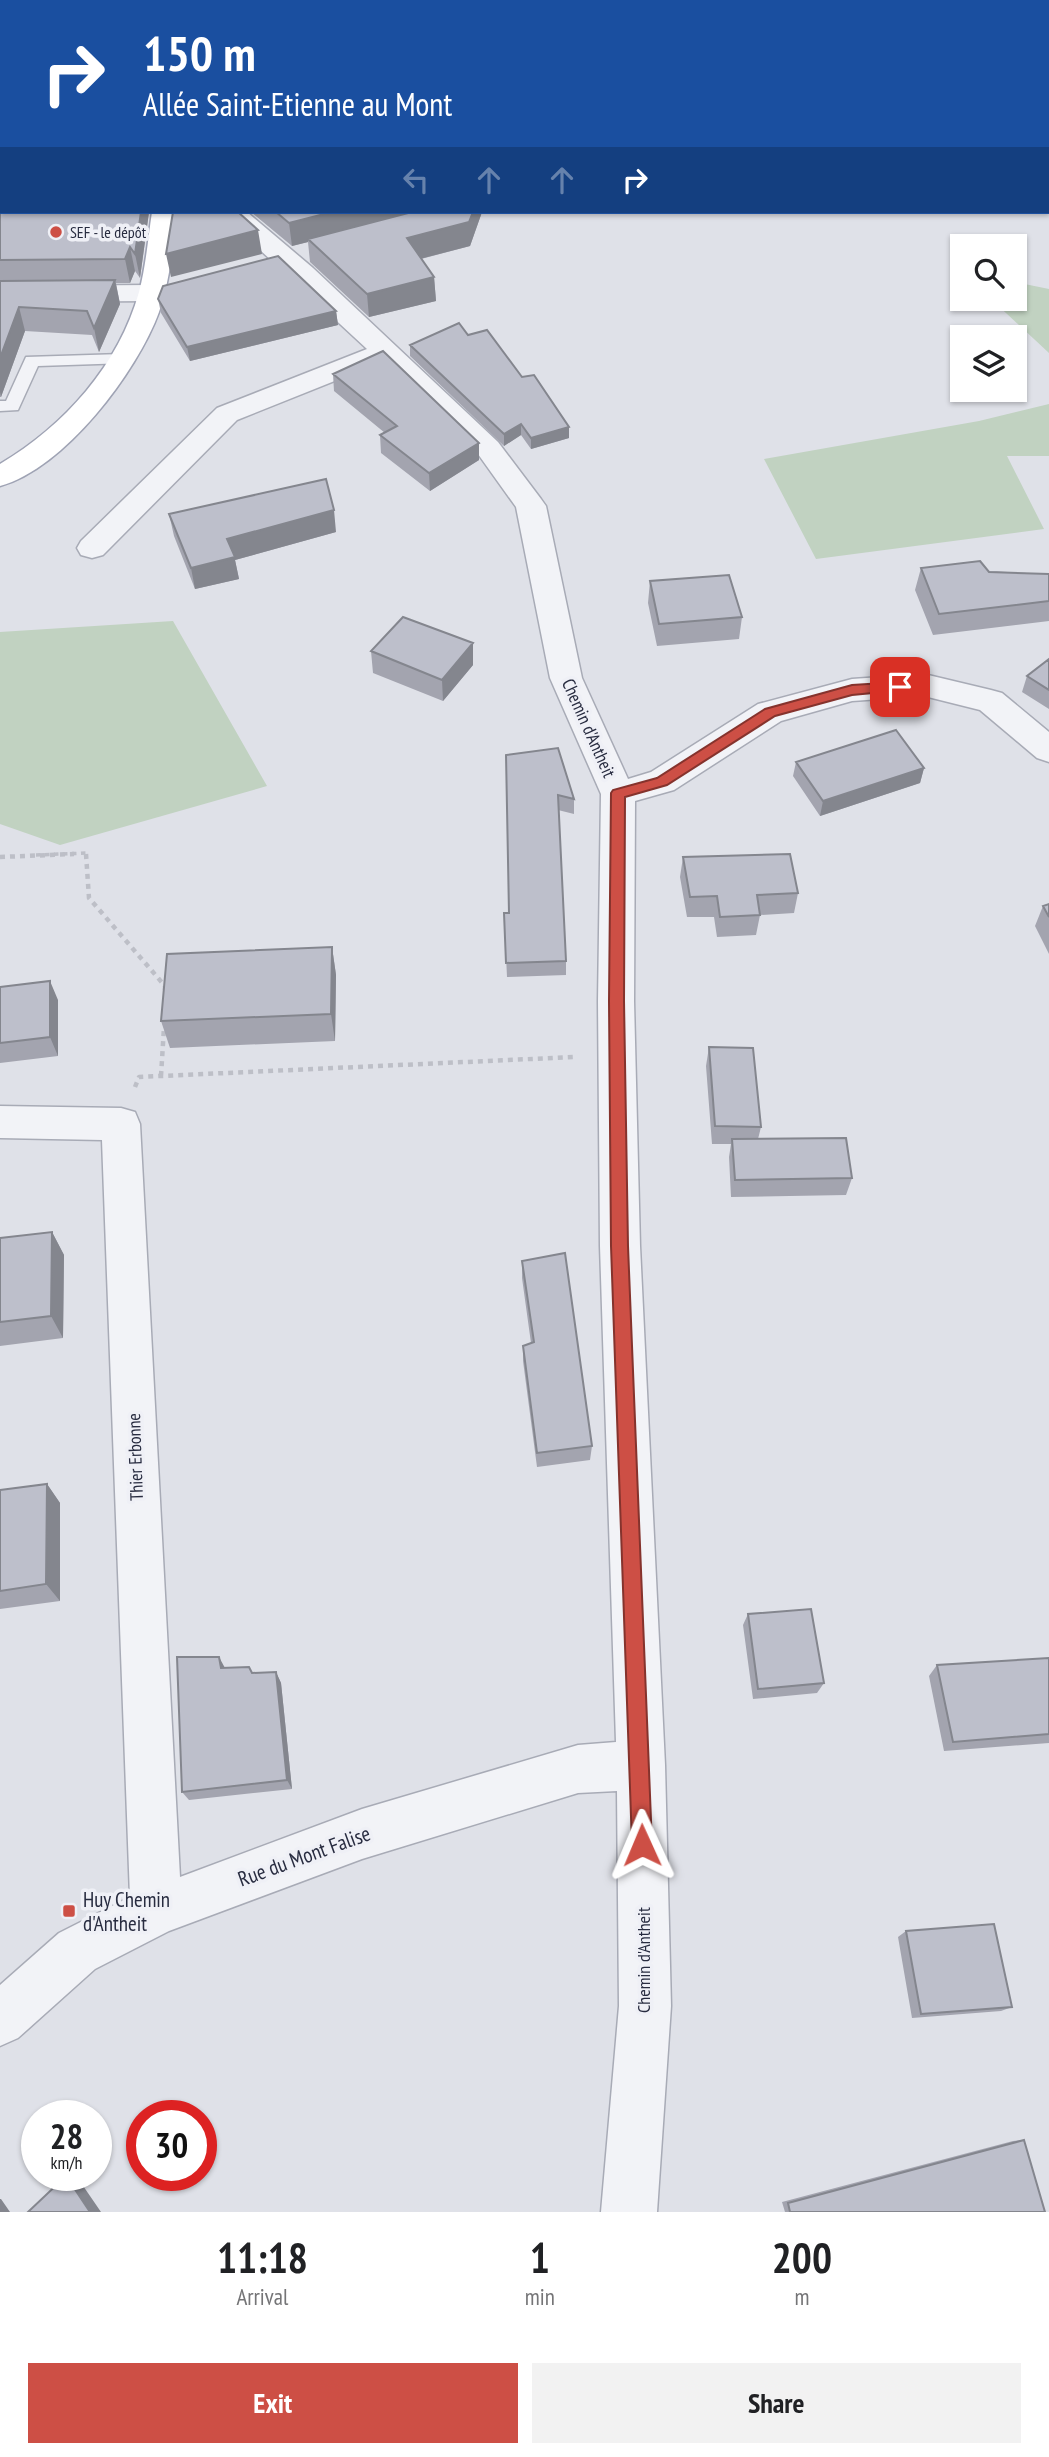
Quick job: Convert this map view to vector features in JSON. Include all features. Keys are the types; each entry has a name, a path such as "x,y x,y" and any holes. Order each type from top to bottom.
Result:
{"main road":[{"path":"0,477 46,447 73,422 96,397 122,359 165,289 165,214"}],"street":[{"name":"Chemin d'Antheit","path":"234,214 488,447 531,506 566,678 618,793 616,1001 620,1246 641,1765 645,2006 629,2212"},
{"path":"0,294 165,289"},
{"path":"92,548 227,414 386,351"},
{"path":"618,793 662,781 770,712 852,690 924,685 991,701 1049,750"},
{"path":"0,1122 121,1124"},
{"name":"Thier Erbonne","path":"121,1124 156,1911"},
{"name":"Rue du Mont Falise","path":"0,2020 76,1951 156,1911 362,1834 578,1769 641,1765"}],"lane":[{"path":"0,406 12,406 32,361 122,359"}],"path":[{"path":"0,857 86,853 89,898 165,986 165,999"},
{"path":"161,1076 164,1024"},
{"path":"121,1124 139,1077 548,1058"}],"green space":[{"path":"1027,284 1049,289 1049,353 1027,333 1027,325 1019,325 1004,311 1027,311"},
{"path":"1049,404 1049,456 1007,456 1044,529 816,559 764,459 979,421"},
{"path":"173,621 267,786 60,845 0,824 0,632"}],"building":[{"path":"0,214 141,214 135,254 130,247 125,259 0,260"},
{"path":"173,214 240,214 258,230 166,254"},
{"path":"278,214 324,214 289,223"},
{"path":"404,214 472,214 469,222 407,238 434,277 367,294 308,239"},
{"path":"278,256 336,311 187,347 158,299 163,286"},
{"path":"115,280 94,328 87,311 19,307 0,358 0,281"},
{"path":"459,323 468,335 487,330 522,377 534,375 569,427 531,438 521,424 504,434 410,345"},
{"path":"383,351 479,443 429,473 380,435 397,426 333,374"},
{"path":"326,479 334,510 227,539 235,557 191,568 169,514"},
{"path":"980,561 989,572 1049,574 1049,601 939,614 921,568"},
{"path":"729,575 742,617 659,624 650,581"},
{"path":"403,617 473,643 442,680 371,651"},
{"path":"1049,659 1049,690 1027,676"},
{"path":"896,730 924,768 823,801 796,762"},
{"path":"558,748 574,799 558,795 566,961 506,963 504,913 509,913 506,755"},
{"path":"790,854 798,893 757,895 760,915 720,917 717,896 690,897 683,857"},
{"path":"1049,904 1049,917 1043,906"},
{"path":"332,947 331,1014 161,1021 167,954"},
{"path":"50,981 50,1037 0,1043 0,987"},
{"path":"709,1047 753,1048 761,1127 715,1126"},
{"path":"846,1138 852,1178 735,1180 732,1139"},
{"path":"52,1232 51,1316 0,1322 0,1238"},
{"path":"565,1253 592,1446 537,1453 523,1346 534,1342 522,1261"},
{"path":"47,1484 46,1584 0,1591 0,1490"},
{"path":"811,1609 824,1683 758,1689 748,1614"},
{"path":"177,1657 219,1657 221,1668 249,1667 252,1673 276,1672 287,1780 182,1792"},
{"path":"1049,1658 1049,1734 953,1742 937,1665"},
{"path":"994,1924 1012,2007 921,2014 906,1931"},
{"path":"1024,2140 1045,2212 790,2212 788,2203"},
{"path":"50,2191 76,2191 90,2212 28,2212"}],"place":[{"name":"SEF - le dépôt","path":"56,232"},
{"name":"Huy Chemin d'Antheit","path":"69,1911"}],"route":[{"path":"642,1845 620,1246 616,1001 618,793 662,781 770,712 852,690 900,687"}]}
